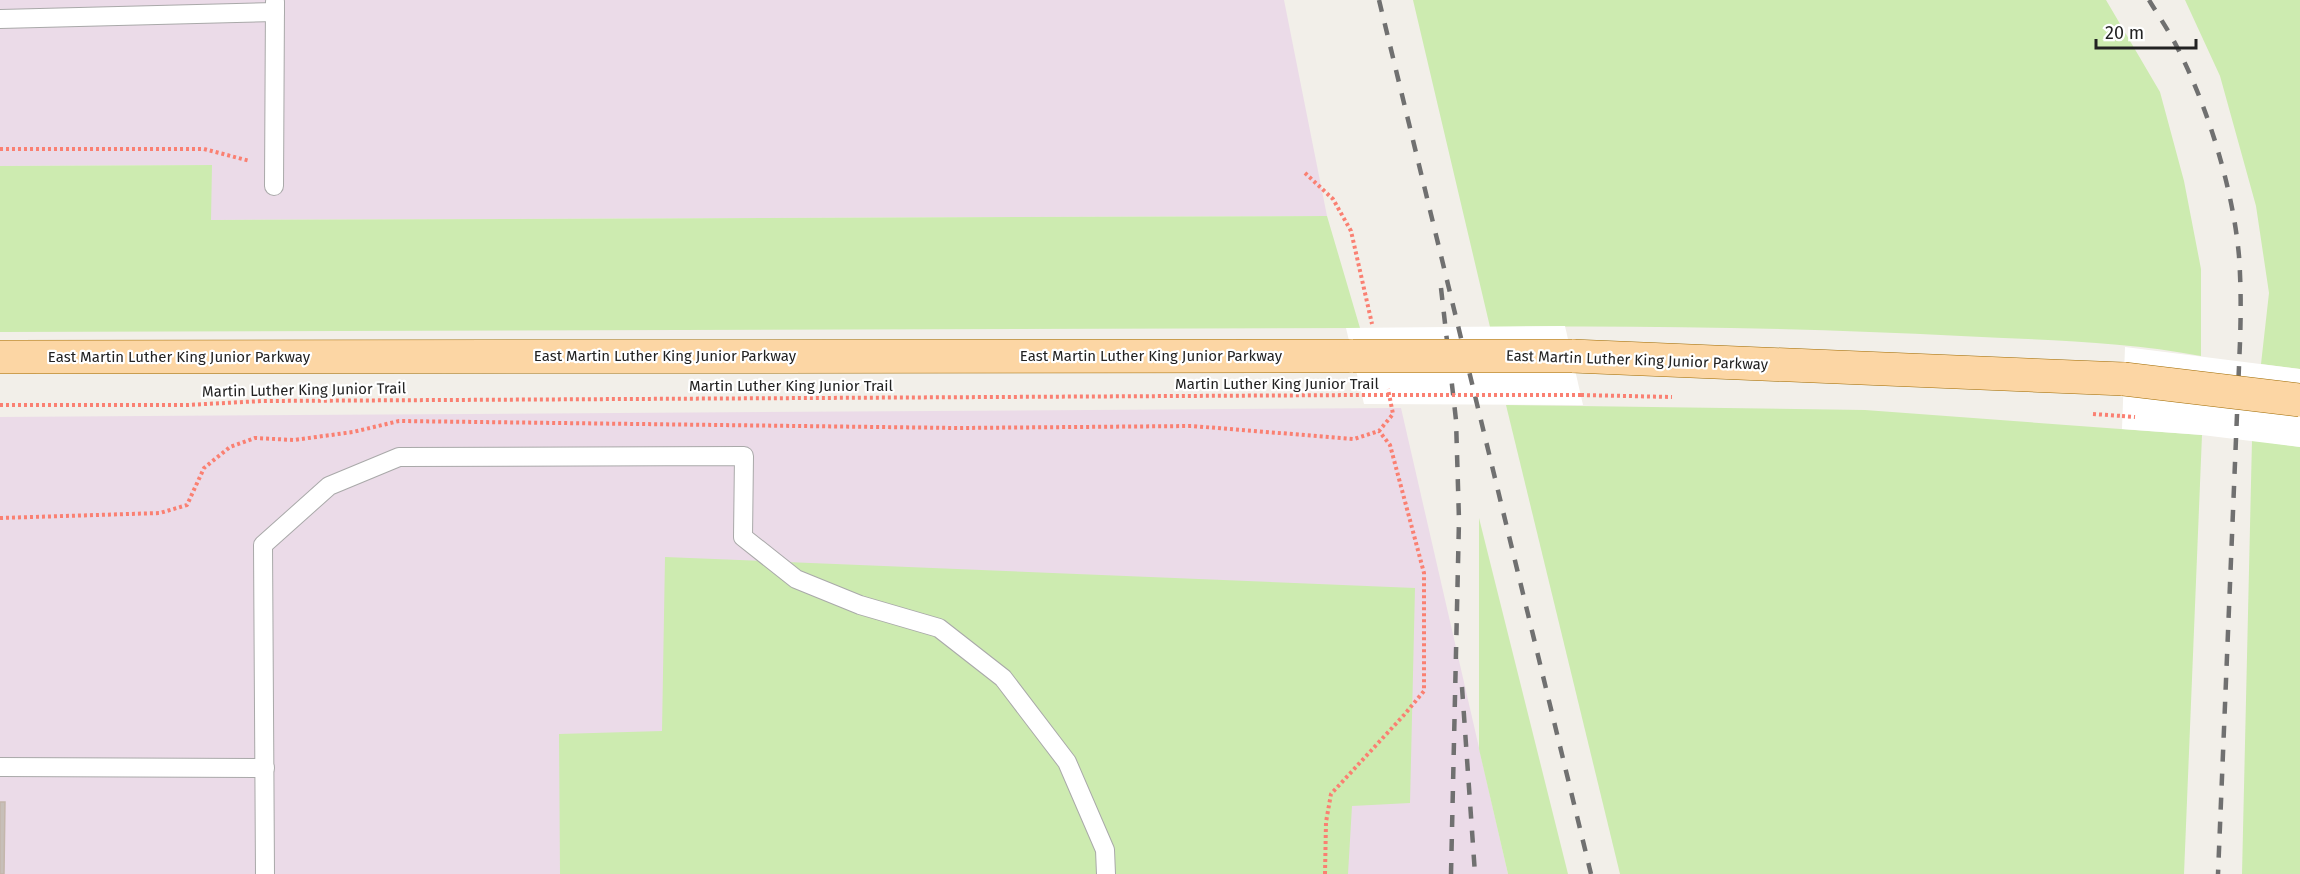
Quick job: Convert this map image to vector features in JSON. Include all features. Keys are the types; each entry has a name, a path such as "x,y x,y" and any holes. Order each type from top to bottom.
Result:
{"main road":[{"name":"East Martin Luther King Junior Parkway","path":"0,357 1364,345 2124,379 2300,400"}],"lane":[{"path":"0,19 275,6 274,186"},
{"path":"265,874 263,545 329,486 399,457 744,456 743,537 796,579 860,605 939,628 1003,678 1067,762 1105,850 1106,874"},
{"path":"0,768 265,768"}],"path":[{"path":"0,149 204,149 274,166"},
{"path":"1305,173 1333,200 1351,231 1364,345"},
{"path":"0,518 160,513 187,504 204,468 230,447 255,438 294,440 353,432 399,421 958,428 1192,426 1354,439 1379,431 1393,414 1385,380"},
{"name":"Martin Luther King Junior Trail","path":"0,405 187,405 262,401 1581,395"},
{"path":"1325,874 1326,822 1331,794 1424,691 1424,573 1390,445 1379,431"}],"shaded area":[{"path":"0,0 1284,0 1327,216 211,220 211,165 0,166"},
{"path":"1401,408 1508,874 0,874 0,417"}],"green space":[{"path":"1413,0 2106,0 2160,92 2184,181 2201,269 2201,356 2112,344 1902,333 1667,327 1490,327"},
{"path":"2185,0 2300,0 2300,369 2261,364 2269,293 2256,206 2220,76"},
{"path":"212,165 211,220 1327,216 1360,328 0,332 0,166"},
{"path":"1506,405 1865,410 2202,435 2184,874 1620,874"},
{"path":"2252,440 2300,447 2300,874 2242,874"},
{"path":"1479,518 1568,874 1508,874 1479,749"},
{"path":"665,557 1415,588 1410,803 1352,806 1348,874 560,874 559,734 662,731"}],"pier":[{"path":"1565,326 1583,405 1364,404 1346,328"},
{"path":"2125,347 2300,369 2300,447 2202,435 2122,429"}],"building":[{"path":"0,802 5,802 4,874 0,874"}],"railway":[{"path":"1379,0 1591,874"},
{"path":"2149,0 2177,47 2209,122 2225,176 2239,256 2240,342 2218,874"},
{"path":"1441,288 1456,420 1459,520 1451,874"},
{"path":"1462,687 1475,874"}]}
